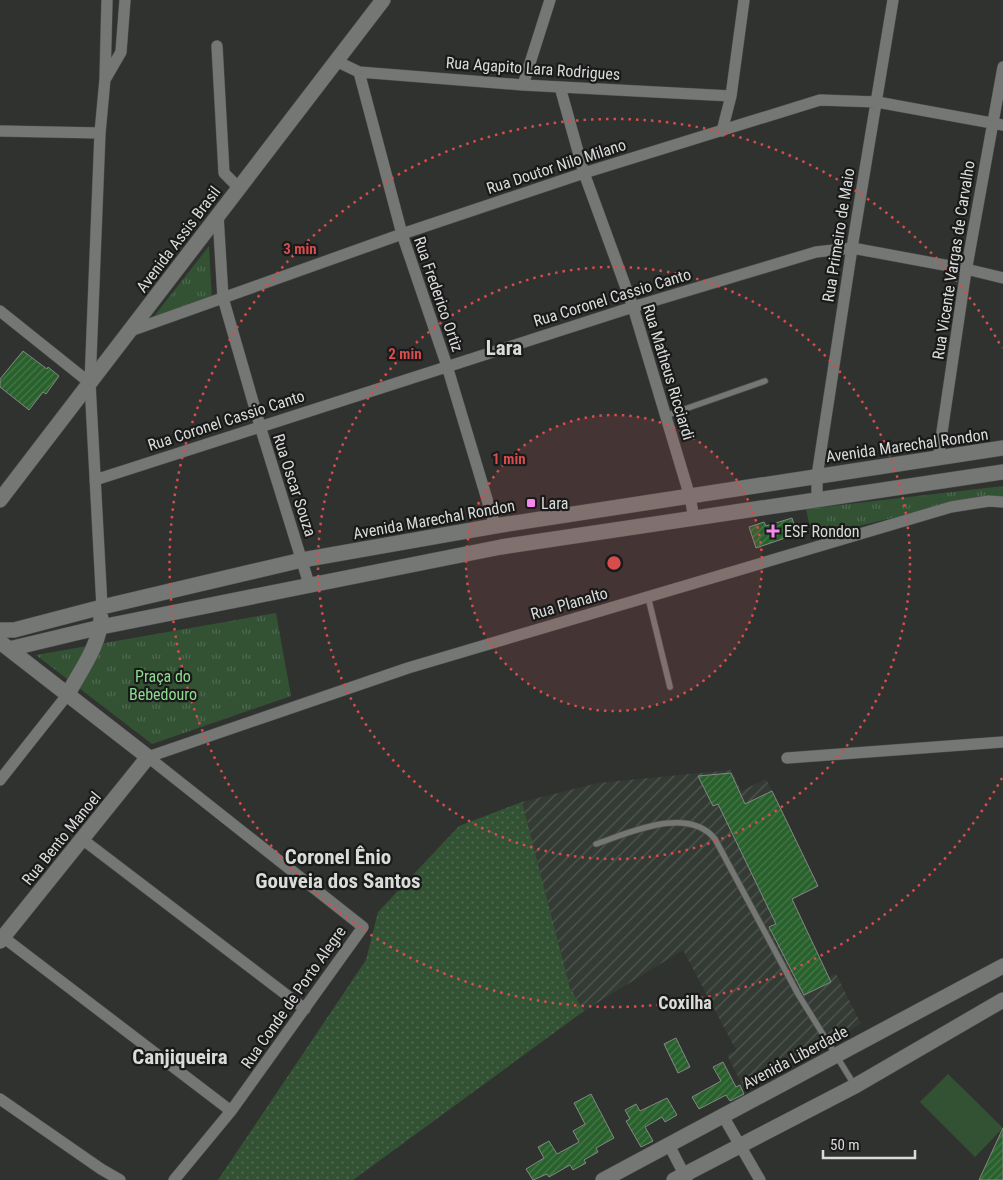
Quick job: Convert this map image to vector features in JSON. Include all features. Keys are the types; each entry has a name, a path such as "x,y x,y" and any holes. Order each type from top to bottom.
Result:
{"main road":[{"name":"Avenida Assis Brasil","path":"0,500 383,0"},
{"name":"Avenida Marechal Rondon","path":"0,630 14,630 102,607 302,560 496,526 1003,448"},
{"path":"4,646 501,547 1003,472"},
{"path":"68,694 96,643 101,627 102,607"},
{"path":"4,646 148,757"},
{"name":"Rua Bento Manoel","path":"2,939 148,757"},
{"name":"Avenida Liberdade","path":"603,1180 1003,966"},
{"path":"682,1178 854,1086 1003,1000"}],"street":[{"path":"102,607 90,383 100,133 105,79 107,0"},
{"path":"105,79 121,52 125,0"},
{"path":"523,85 550,0"},
{"path":"722,132 731,96 744,0"},
{"name":"Rua Primeiro de Maio","path":"817,476 893,0"},
{"path":"107,22 124,22"},
{"path":"217,46 224,173 239,188"},
{"name":"Rua Agapito Lara Rodrigues","path":"336,61 359,72 523,85 731,96"},
{"name":"Rua Vicente Vargas de Carvalho","path":"938,459 966,269 998,124 1003,67"},
{"name":"Rua Frederico Ortiz","path":"359,72 402,234 447,366 496,526"},
{"name":"Rua Matheus Ricciardi","path":"560,87 584,173 633,307 690,497"},
{"name":"Rua Doutor Nilo Milano","path":"130,331 402,234 584,173 722,132 820,100 877,102 998,124"},
{"path":"0,131 100,133"},
{"name":"Rua Oscar Souza","path":"218,215 223,298 260,426 302,560"},
{"name":"Rua Coronel Cassio Canto","path":"95,480 633,307 816,252 852,248 966,269 1003,278"},
{"path":"0,311 90,383"},
{"name":"Avenida Marechal Rondon","path":"817,476 817,499"},
{"path":"690,497 694,518"},
{"name":"Rua Planalto","path":"148,757 408,668 951,507 989,500 1003,502"},
{"path":"302,560 308,584"},
{"path":"0,780 68,694"},
{"path":"787,758 1003,742"},
{"name":"Rua Conde de Porto Alegre","path":"148,757 363,927 231,1112 174,1180"},
{"path":"82,839 305,1009"},
{"path":"2,939 231,1112"},
{"path":"0,1099 101,1169 120,1180"},
{"path":"723,1116 760,1180"},
{"path":"669,1145 682,1178"}],"lane":[{"path":"665,416 765,381"},
{"path":"648,597 670,687"},
{"path":"596,844 662,823 696,825 709,830 798,994 854,1086"}],"shaded area":[{"path":"731,770 741,791 766,779 818,886 792,900 829,977 836,974 861,1024 744,1088 727,1055 736,1050 683,950 584,1011 570,988 522,802 598,783"}],"green space":[{"path":"209,246 212,299 152,319"},
{"path":"1003,486 1003,497 985,496 812,537 806,509"},
{"name":"Praça do Bebedouro","path":"276,613 291,696 152,744 36,655"},
{"path":"522,802 570,988 584,1011 353,1180 218,1180 366,960 378,912 459,826"},
{"path":"948,1074 1003,1128 975,1157 920,1102"}],"building":[{"path":"23,351 59,376 46,394 43,392 29,410 0,387 0,379"},
{"name":"ESF Rondon","path":"792,518 797,534 756,548 749,527 764,522 766,526"},
{"path":"731,773 745,804 772,791 818,886 792,899 831,982 804,995 769,927 776,924 718,804 713,806 698,776"},
{"path":"676,1038 690,1067 678,1073 664,1044"},
{"path":"723,1062 736,1087 740,1085 744,1094 730,1101 726,1095 699,1109 692,1097 721,1081 713,1067"},
{"path":"591,1094 614,1138 596,1148 598,1152 584,1160 586,1163 573,1170 570,1165 549,1177 547,1174 533,1180 526,1169 544,1158 538,1147 549,1141 557,1154 579,1142 573,1131 585,1124 574,1103"},
{"path":"667,1098 677,1115 665,1122 662,1117 645,1127 653,1141 641,1147 626,1121 630,1119 625,1110 636,1104 640,1111"},
{"path":"1003,1128 1003,1180 979,1180"}],"place":[{"name":"Lara","path":"531,503"},
{"name":"ESF Rondon","path":"773,531"}],"district":[{"name":"Lara","path":"504,348"},
{"name":"Coronel Ênio Gouveia dos Santos","path":"338,869"},
{"name":"Coxilha","path":"685,1003"},
{"name":"Canjiqueira","path":"180,1057"}]}
